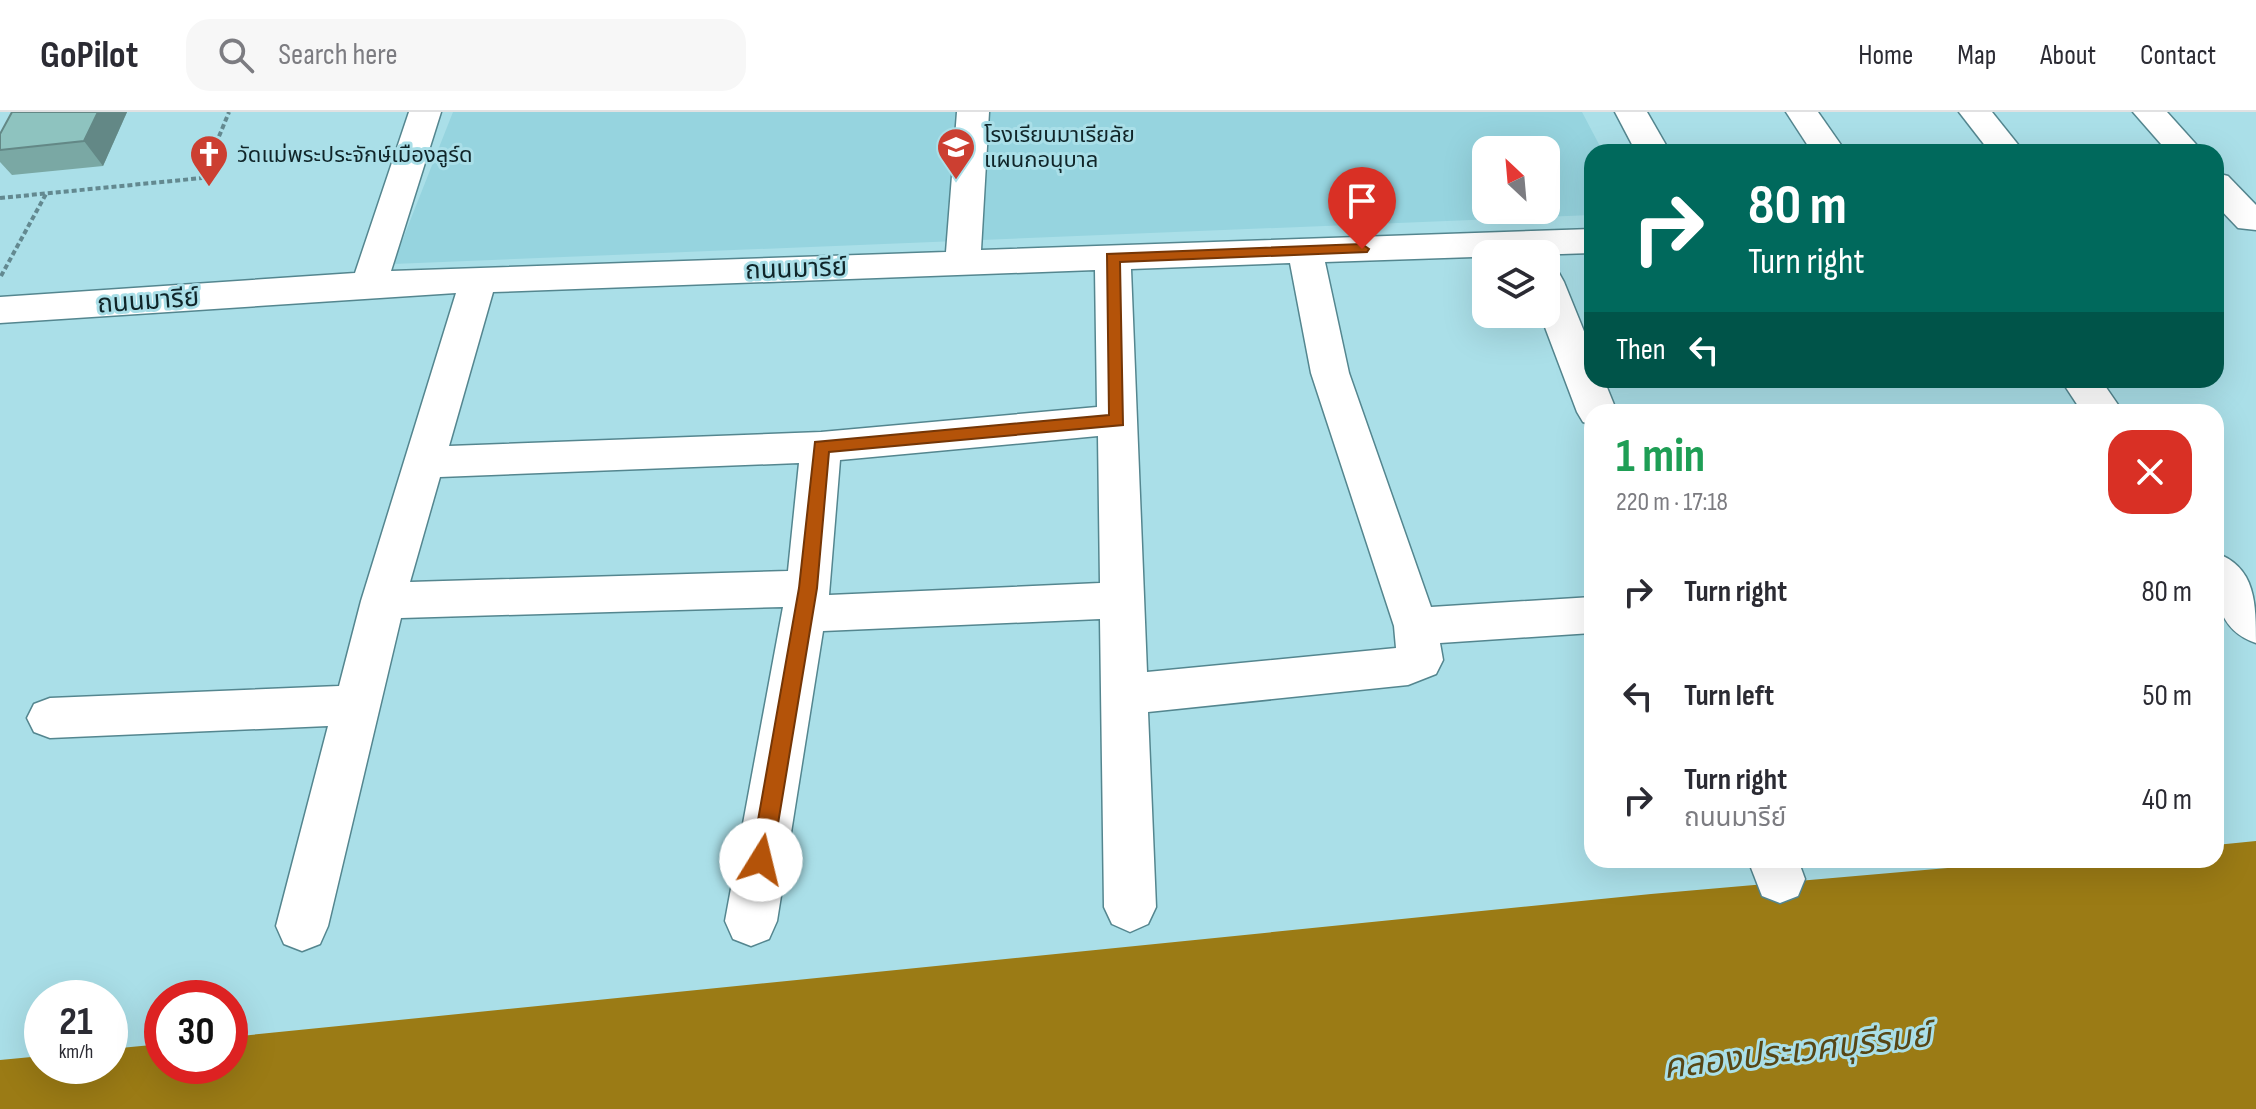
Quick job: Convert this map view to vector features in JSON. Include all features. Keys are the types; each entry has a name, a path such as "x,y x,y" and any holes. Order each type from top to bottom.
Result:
{"street":[{"path":"369,284 425,112"},
{"path":"963,262 973,112"},
{"path":"1631,112 1649,144"},
{"path":"1802,112 1824,144"},
{"path":"1975,112 2001,144"},
{"path":"2149,112 2179,144"},
{"path":"2224,196 2241,220"},
{"name":"ถนนมารีย์","path":"1560,245 1584,242"},
{"name":"ถนนมารีย์","path":"1,305 369,284 1305,251 1472,250"},
{"path":"1124,694 1408,666 1420,660 1416,626 1330,373 1305,251"},
{"path":"1113,257 1130,907"},
{"path":"302,926 383,601 478,280"},
{"path":"1560,318 1584,379"},
{"path":"424,462 821,447 1117,420"},
{"path":"751,921 805,601 821,447"},
{"path":"2224,579 2251,611"},
{"path":"383,601 1121,600"},
{"path":"1416,626 1584,616"},
{"path":"50,718 357,705"}],"path":[{"path":"0,198 202,178 229,112"},
{"path":"1,305 47,193"}],"shaded area":[{"name":"โรงเรียนมาเรียลัย แผนกอนุบาล","path":"453,112 1582,112 1599,144 1584,144 1584,215 1560,216 1560,136 1472,136 1472,220 393,264"}],"water":[{"name":"คลองประเวศบุรีรมย์","path":"2256,841 2256,1109 0,1109 0,1060 24,1058 24,1084 128,1084 128,1047 144,1046 144,1084 248,1084 248,1035 1651,894 1948,868 2224,868 2224,844"}],"building":[{"path":"12,112 98,112 84,141 0,150 0,134"}],"place":[{"name":"โรงเรียนมาเรียลัย แผนกอนุบาล","path":"956,181"},
{"name":"วัดแม่พระประจักษ์เมืองลูร์ด","path":"209,188"}],"route":[{"path":"761,860 808,588 821,447 1117,420 1113,257 1362,249"}]}
